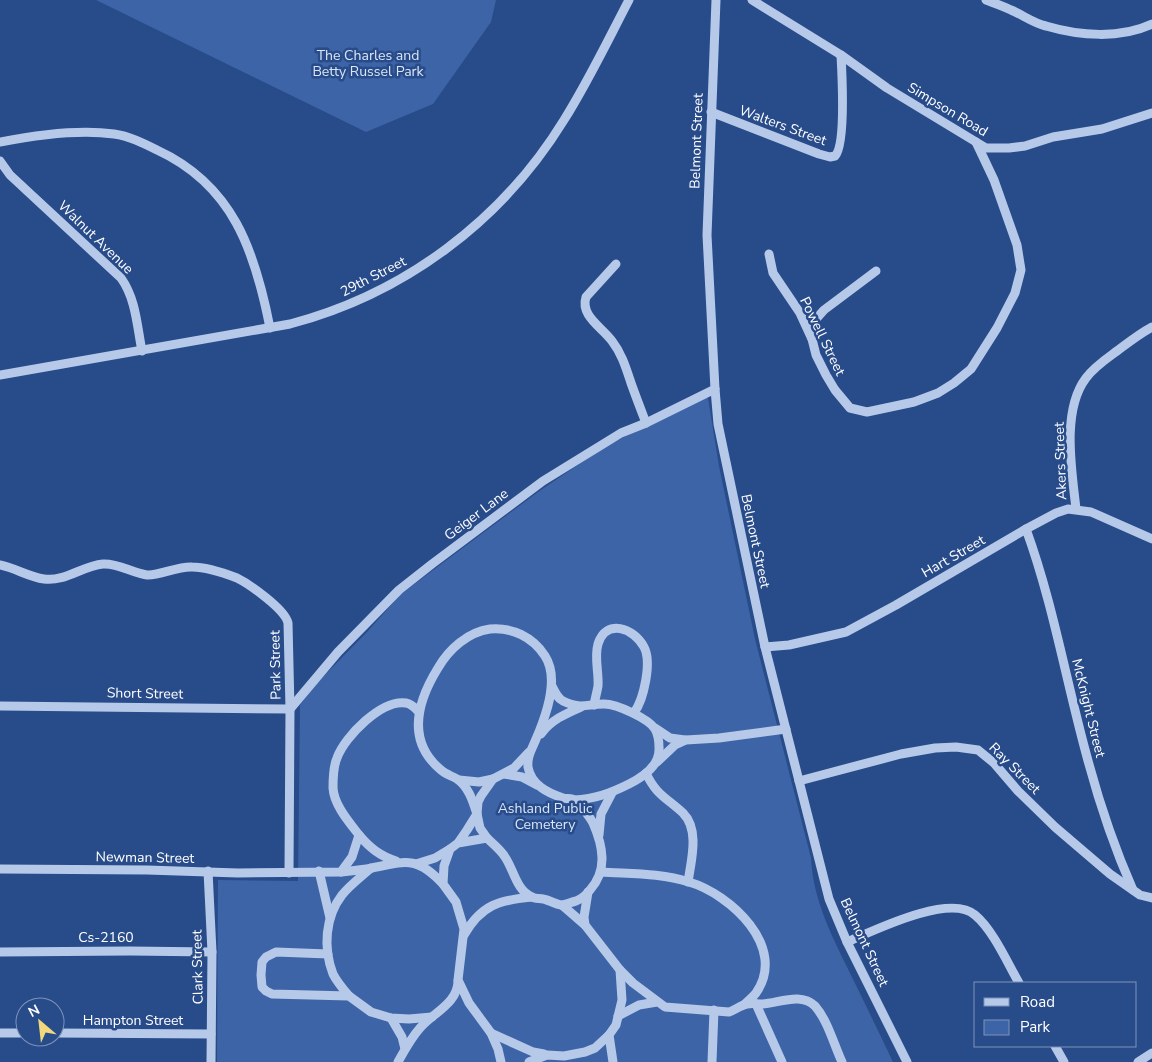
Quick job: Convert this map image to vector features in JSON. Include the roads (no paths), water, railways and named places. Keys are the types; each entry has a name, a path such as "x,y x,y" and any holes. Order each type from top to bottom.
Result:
{"street":[{"name":"29th Street","path":"0,375 270,328 331,312 392,285 434,258 475,227 513,189 564,120 630,0"},
{"name":"Belmont Street","path":"716,0 707,235 714,389 722,445 765,647 829,898 847,942 907,1062"},
{"name":"Simpson Road","path":"752,0 841,55 887,88 986,148 998,149 1026,146 1054,137 1110,126 1152,113"},
{"path":"986,0 1046,26 1080,33 1123,33 1142,29 1152,24"},
{"name":"Walters Street","path":"711,112 819,154 830,157 834,156 840,147 843,92 841,55"},
{"path":"0,142 64,133 115,134 146,145 187,166 204,180 219,197 241,232 261,283 270,328"},
{"name":"Powell Street","path":"769,254 773,273 800,313 812,339 816,355 835,390 850,408 867,412 914,402 938,393 971,369 1011,302 1021,270 1014,236 994,180 976,142"},
{"name":"Walnut Avenue","path":"0,161 10,175 121,278 128,288 133,303 142,351"},
{"path":"616,264 590,291 584,303 588,315 612,340 622,356 646,423"},
{"path":"812,339 816,319 876,272"},
{"name":"Akers Street","path":"1076,509 1071,453 1072,411 1080,388 1086,378 1100,364 1152,327"},
{"name":"Geiger Lane","path":"290,709 338,652 399,590 543,481 621,433 646,423 714,389"},
{"path":"1076,509 1091,512 1152,539"},
{"name":"Hart Street","path":"765,647 789,645 846,632 1026,529 1056,513 1076,509"},
{"name":"McKnight Street","path":"1026,529 1050,605 1087,758 1120,859 1133,891"},
{"name":"Park Street","path":"0,565 45,580 64,577 88,567 104,564 127,568 148,575 178,568 205,568 237,579 274,604 288,619 290,709 289,873"},
{"path":"594,705 598,686 596,661 600,639 609,630 622,628 635,634 647,655 647,673 644,688 634,713"},
{"path":"405,703 418,695 426,686 440,664 455,646 472,634 493,629 514,631 533,641 549,664 552,686 545,715 536,740 529,752 514,768 504,774 479,782 459,780 442,771 428,758 420,740 418,721 426,686"},
{"path":"552,686 562,700 581,707"},
{"path":"398,1062 419,1029 449,1003 458,988 464,929 456,902 443,884 426,868 416,864 398,862 382,856 368,845 349,823 335,797 333,789 336,760 350,736 362,723 376,713 396,704 405,703 411,705 419,712"},
{"path":"536,740 554,720 563,714 581,707 605,704 634,713 670,738 686,740 719,738 786,729"},
{"name":"Short Street","path":"0,706 290,709"},
{"path":"655,728 660,749 656,763"},
{"path":"504,774 522,778 538,785 549,793 574,800 591,799 612,793 633,782 646,773 675,745 686,740"},
{"name":"Ray Street","path":"799,780 901,754 935,748 956,747 978,750 994,763 1018,791 1055,826 1110,874 1133,891 1152,898"},
{"path":"529,752 528,767 538,785"},
{"path":"646,773 659,794 684,814 688,821 693,845 688,882"},
{"path":"416,864 435,858 458,843 477,814 478,802 493,779"},
{"path":"459,780 470,794 480,828 487,838 502,852 518,885 532,897"},
{"path":"562,905 579,900 598,882 602,858 599,828 601,814 612,793"},
{"path":"574,800 592,820 600,839"},
{"path":"341,872 352,857 359,835"},
{"path":"458,843 487,838"},
{"path":"443,884 444,866 450,849"},
{"path":"398,862 371,868 341,896 330,918 327,935 328,954 334,974 349,996 371,1012 391,1018 432,1017"},
{"name":"Newman Street","path":"0,869 289,873 341,872 371,868"},
{"path":"320,871 330,918"},
{"name":"Clark Street","path":"208,872 212,952 211,1062"},
{"path":"463,937 479,914 492,905 508,899 532,897 562,905 585,925 620,970 665,1007 730,1012 737,1010 756,993 763,978 765,960 762,944 748,922 731,904 710,890 688,882 662,877 601,872"},
{"path":"585,925 584,917 588,892"},
{"path":"847,942 889,924 939,909 958,907 966,909 981,921 1018,982"},
{"name":"Cs-2160","path":"0,952 212,952"},
{"path":"328,954 276,952 270,954 262,962 262,987 266,991 278,995 349,996"},
{"path":"491,1033 533,1052 547,1055 564,1056 595,1048 609,1035 616,1025 622,1000 620,970"},
{"path":"458,980 469,1003 491,1033 501,1062"},
{"path":"745,1004 799,999 807,1001 814,1006 824,1020 842,1062"},
{"path":"618,1016 639,1005 657,1002"},
{"path":"756,1004 782,1062"},
{"path":"712,1062 714,1010"},
{"path":"391,1018 402,1037 405,1049"},
{"path":"0,1033 15,1033"},
{"name":"Hampton Street","path":"65,1033 211,1034"},
{"path":"609,1035 613,1062"},
{"path":"1056,1047 1064,1062"},
{"path":"1138,1062 1152,1052"},
{"path":"529,1062 547,1055"}],"park label":[{"name":"The Charles and Betty Russel Park","path":"368,64"},
{"name":"Ashland Public Cemetery","path":"545,816"}]}
